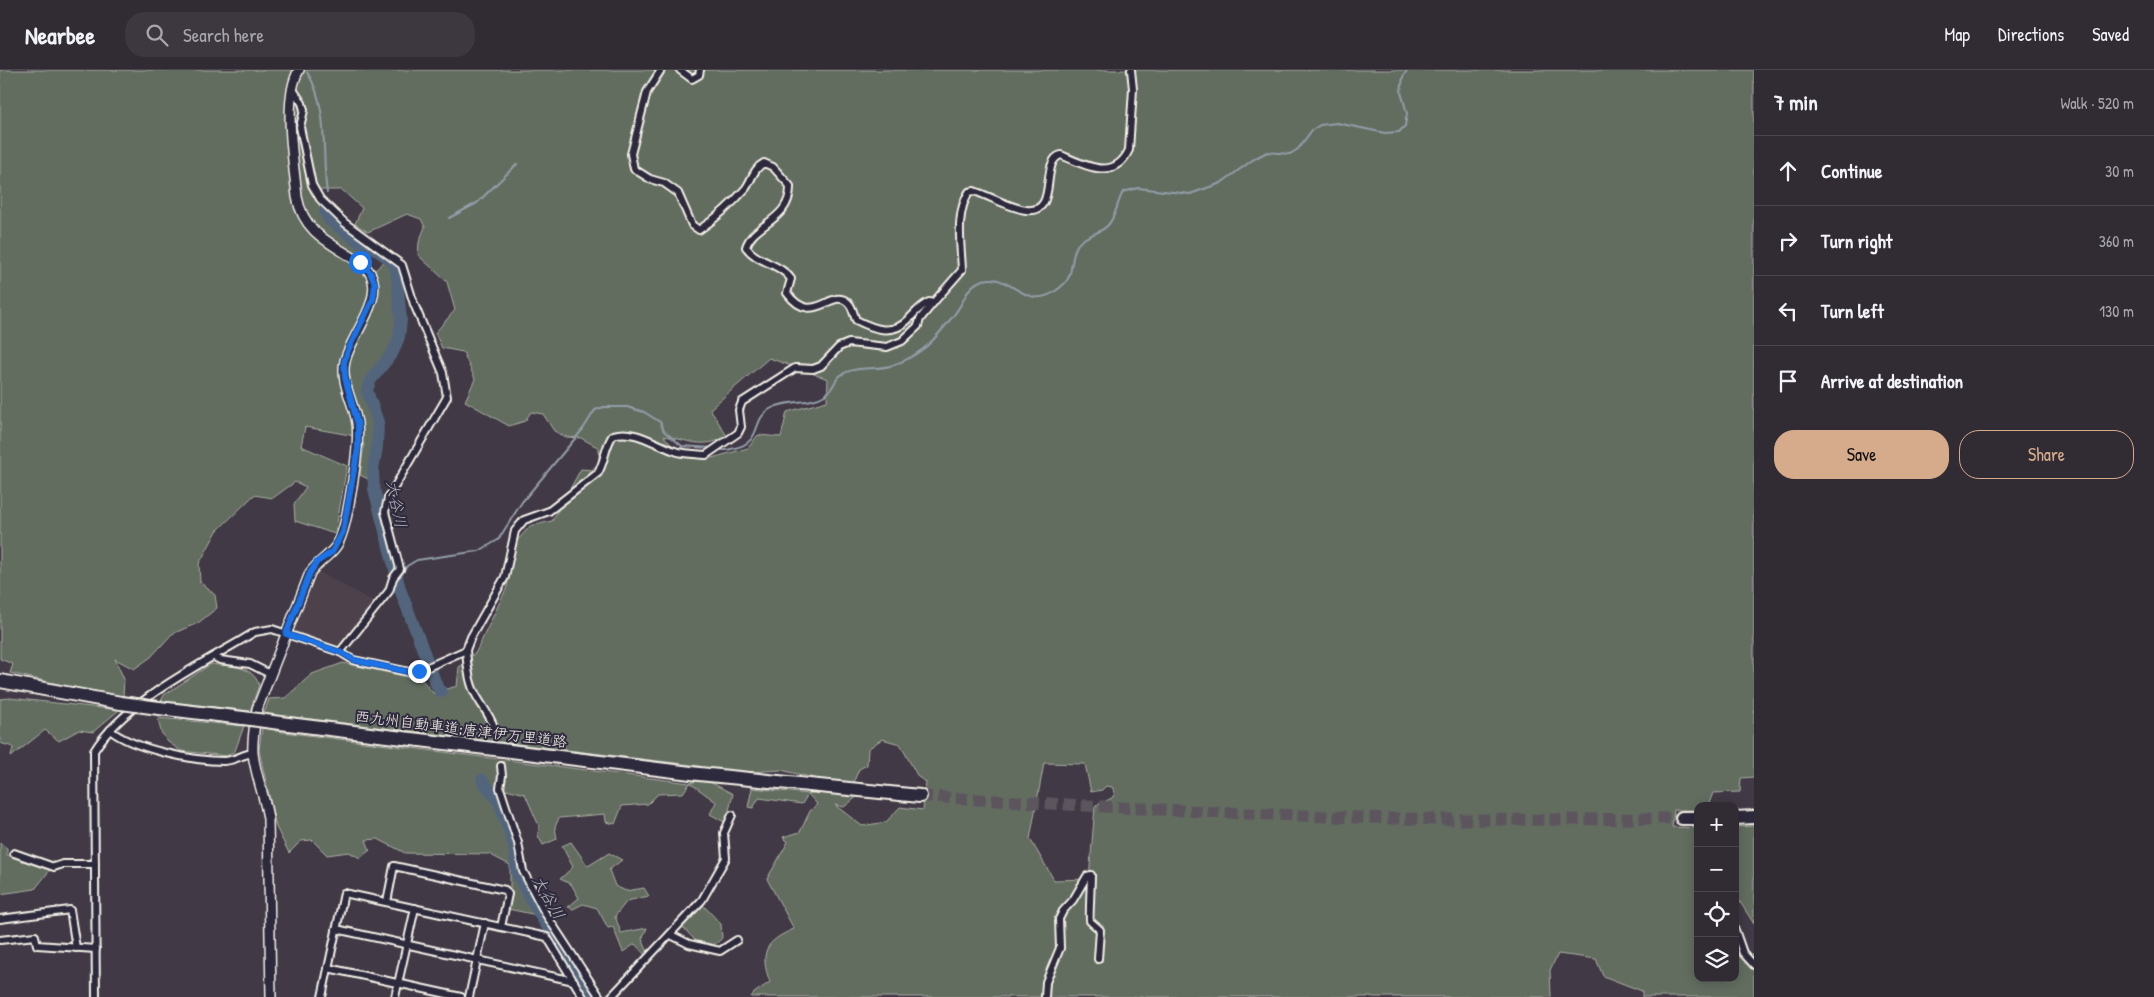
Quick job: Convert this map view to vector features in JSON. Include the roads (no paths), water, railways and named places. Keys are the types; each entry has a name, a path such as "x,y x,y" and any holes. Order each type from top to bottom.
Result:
{"highway":[{"name":"西九州自動車道;唐津伊万里道路","path":"0,682 121,703 280,723 699,774 920,796"},
{"path":"1739,818 1754,817"},
{"path":"1682,818 1694,818"}],"street":[{"path":"271,997 268,819 265,797 253,753 254,729 258,709 270,674 310,573 317,562 332,552 343,532 358,448 358,425 345,378 344,362 373,299 375,284 370,272 365,267 330,244 310,227 300,212 297,197 290,111 292,87 299,70"},
{"path":"661,70 647,92 630,154 634,169 650,180 664,183 678,194 692,225 699,230 710,222 746,187 758,166 764,163 773,167 790,186 790,194 780,214 749,239 746,247 751,254 787,273 791,279 788,293 793,300 808,308 816,308 832,299 841,299 850,305 856,320 874,329 886,331 906,323 922,306 929,302 933,303"},
{"path":"680,70 692,79 699,75 700,70"},
{"path":"494,727 490,716 473,689 468,670 466,650 471,637 505,577 515,531 524,520 549,511 598,473 603,464 608,442 613,435 620,433 648,439 677,452 706,455 722,446 738,433 741,426 739,410 742,402 795,368 813,369 821,366 839,347 849,344 888,346 902,341 918,326 920,319 962,270 960,213 962,202 969,192 974,191 1024,210 1035,210 1043,204 1048,190 1052,162 1055,157 1061,155 1095,169 1104,170 1126,158 1129,150 1133,89 1131,70"},
{"path":"292,87 304,110 300,127 312,185 320,199 345,223 402,265 414,304 443,373 447,397 388,498 385,512 400,569 389,591 340,652"},
{"path":"96,997 93,766 94,751 110,730 139,703 255,632 272,629 340,652 354,660 409,672 466,650"},
{"path":"214,657 220,660 250,664 270,674"},
{"path":"110,730 118,736 171,755 226,761 253,753"},
{"path":"501,766 500,788 518,843 523,871 544,912 600,997"},
{"path":"610,997 671,935 702,900 726,858 724,834 732,814"},
{"path":"14,853 54,867 63,864 95,864"},
{"path":"387,902 394,866 505,890 508,894 501,927"},
{"path":"1044,997 1046,982 1060,948 1060,919 1063,911 1074,900 1087,876 1090,876 1092,900 1089,916 1090,922 1100,930 1098,959"},
{"path":"322,997 344,893 547,937 583,997"},
{"path":"395,997 414,908"},
{"path":"0,919 70,910 76,948"},
{"path":"470,997 486,923"},
{"path":"336,929 574,981"},
{"path":"671,935 689,944 720,951 737,940"},
{"path":"0,940 35,936 37,944 96,949"},
{"path":"1737,937 1743,953 1754,965"},
{"path":"328,968 461,997"}],"waterway":[{"path":"717,449 728,450 744,445 750,441 760,419 770,409 784,404 819,398 828,393 839,377 847,372 887,367 916,354 927,346 943,329 969,290 978,282 988,279 998,280 1024,294 1034,297 1043,297 1054,292 1068,278 1077,245 1110,223 1123,192 1138,188 1190,194 1221,183 1267,152 1290,154 1298,149 1312,130 1320,125 1337,123 1385,133 1399,132 1405,126 1407,113 1401,92 1403,77 1407,70"},
{"name":"大谷川","path":"307,72 314,86 322,116 327,193"},
{"path":"449,218 477,203 517,164"},
{"name":"大谷川","path":"325,211 329,220 359,242 375,249 391,260 396,269 401,320 399,337 393,352 370,381 367,391 378,422 377,447 373,470 374,489 400,589 436,684 441,692"},
{"path":"398,581 407,566 417,560 479,551 498,540 522,502 583,429 595,410 604,407 627,407 644,412 660,422 664,431 682,446 712,448"},
{"name":"大谷川","path":"482,780 499,802 514,845 517,874 529,897 591,997"}],"tunnel":[{"path":"494,727 501,766"},
{"path":"920,796 1365,818 1492,820 1682,818"}]}
